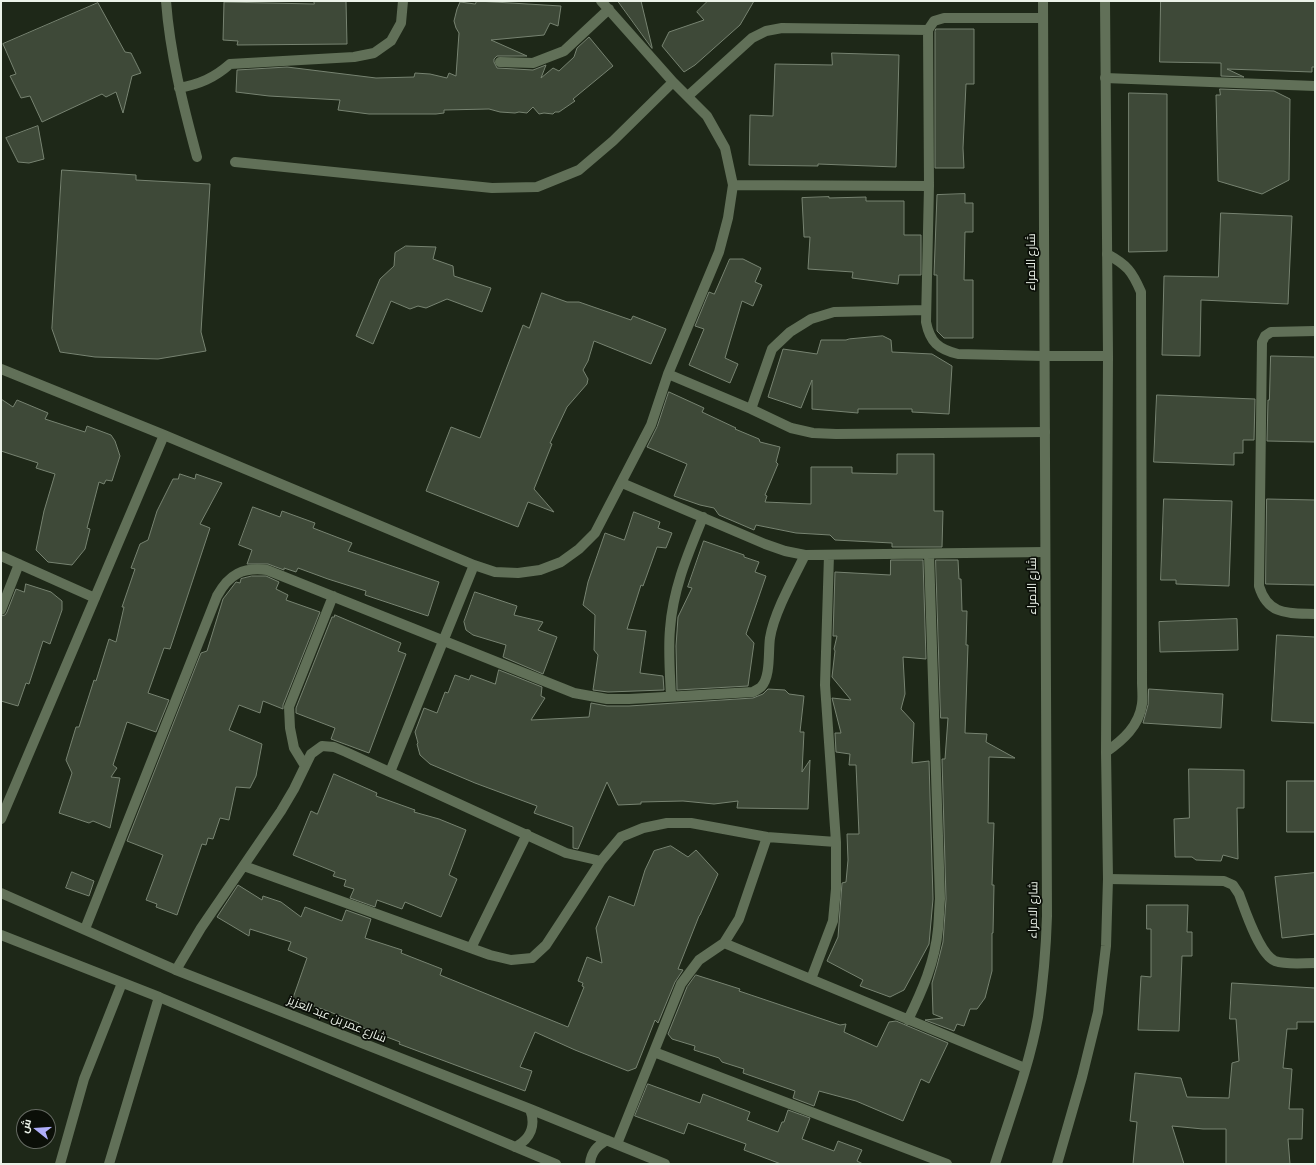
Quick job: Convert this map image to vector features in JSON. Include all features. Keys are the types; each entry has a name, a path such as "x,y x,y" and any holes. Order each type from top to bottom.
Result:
{"street":[{"path":"166,1 179,88 197,156"},
{"path":"179,88 194,86 208,80 220,73 230,64 354,57 374,53 391,41 398,29 401,23 403,1"},
{"path":"1,369 164,435 474,565 495,572 518,573 540,570 561,562 579,549 595,533 651,425 668,374 719,252 728,218 733,185 725,148 707,116 673,82 601,1"},
{"name":"شارع الامراء","path":"996,1164 1025,1068 1037,1018 1045,968 1047,916 1043,1"},
{"path":"1057,1164 1082,1077 1098,1012 1106,946 1108,879 1106,752 1108,356 1105,1"},
{"path":"500,62 533,63 564,51 609,10"},
{"path":"1043,18 944,18 934,21 928,30 929,186 926,310 928,334 936,344 946,351 958,354 1108,356"},
{"path":"688,96 752,38 766,31 782,28 928,30"},
{"path":"1105,78 1315,86"},
{"path":"235,162 492,188 537,187 579,170 613,141 673,82"},
{"path":"733,185 929,186"},
{"path":"1106,752 1121,742 1134,725 1142,704 1141,292 1134,275 1121,261 1107,254"},
{"path":"751,409 772,349 790,332 811,319 834,312 926,310"},
{"path":"1315,331 1271,332 1265,336 1262,342 1259,586 1266,603 1277,610 1289,613 1315,614"},
{"path":"668,374 751,409 791,428 813,433 1045,432"},
{"path":"1,819 164,435"},
{"path":"622,483 785,551 805,555 1045,552"},
{"path":"671,696 670,630 672,611 680,573 703,517"},
{"path":"908,1020 922,991 932,961 938,930 940,899 929,554"},
{"path":"85,930 217,596 223,585 231,577 242,571 255,568 267,570 574,693 607,699 629,699 753,692 762,686 766,678 770,638 780,608 805,555"},
{"path":"811,979 833,921 836,889 836,842 824,685 829,555"},
{"path":"1,556 95,598"},
{"path":"1,610 19,564"},
{"path":"390,772 474,565"},
{"path":"305,766 294,748 290,728 289,707 333,596"},
{"path":"176,970 201,928 281,811 311,754 322,746 334,747 566,853 601,861"},
{"path":"244,866 490,955 511,960 532,958 546,944 601,861 621,837 644,828 667,823 691,822 767,837 836,842"},
{"path":"471,948 527,834"},
{"path":"617,1144 681,984 699,960 724,943 739,919 767,837"},
{"path":"1108,879 1224,881 1233,885 1239,894 1264,953 1274,960 1286,963 1315,963"},
{"name":"شارع عمر بن عبد العزيز","path":"1,893 176,970 530,1109 665,1164"},
{"path":"1,934 159,997 556,1164"},
{"path":"724,943 1025,1068"},
{"path":"60,1164 84,1079 122,983"},
{"path":"109,1164 159,997"},
{"path":"654,1052 947,1164"},
{"path":"515,1147 528,1138 531,1131 533,1124 530,1109"},
{"path":"590,1164 592,1154 596,1148 606,1140"}],"building":[{"path":"314,1 346,1 347,44 237,45 238,41 223,40 224,2 314,4"},
{"path":"477,1 561,6 558,26 550,23 544,35 491,40 527,56 497,56 494,59 494,62 497,68 533,70 546,65 541,78 553,68 559,71 574,57 577,48 589,37 613,66 573,99 575,101 559,112 555,112 553,114 539,114 533,107 527,113 500,112 489,109 444,110 444,113 436,114 369,114 338,110 340,100 269,96 236,92 237,70 287,67 376,78 414,77 415,73 430,74 447,78 449,73 456,76 459,33 454,21 457,9 460,2 475,4"},
{"path":"618,1 641,1 652,48"},
{"path":"708,1 754,1 740,25 695,65 684,72 662,46 669,32 704,20 697,12"},
{"path":"1161,1 1315,1 1315,67 1312,67 1312,72 1227,69 1244,77 1221,76 1221,63 1160,62"},
{"path":"98,3 125,52 131,53 141,73 132,76 123,113 116,92 106,97 102,94 42,122 30,96 21,98 10,76 16,74 3,44"},
{"path":"936,29 974,29 974,84 966,84 963,148 964,168 935,168"},
{"path":"832,53 899,55 896,167 818,164 818,166 749,165 750,115 773,116 775,64 832,65"},
{"path":"1220,89 1274,91 1290,99 1289,180 1262,194 1218,181 1216,95 1220,95"},
{"path":"1129,93 1167,94 1167,251 1129,252"},
{"path":"38,126 44,159 29,163 18,162 6,138"},
{"path":"62,170 136,175 136,180 210,184 201,332 206,351 158,359 95,357 60,352 52,329"},
{"path":"965,194 965,203 973,203 973,232 965,232 964,280 973,280 973,338 944,338 937,331 937,275 934,275 937,195"},
{"path":"866,197 866,201 904,201 904,235 921,235 921,275 899,275 898,284 852,278 853,272 808,269 810,237 804,237 802,198"},
{"path":"1221,213 1292,216 1288,304 1201,300 1200,356 1162,355 1164,276 1218,277"},
{"path":"406,246 436,247 433,259 453,266 454,276 491,288 482,312 447,299 426,308 418,306 410,309 391,301 373,344 356,336 380,279 394,266 395,253"},
{"path":"730,259 743,259 761,268 755,282 762,285 753,306 742,301 725,358 738,364 730,383 689,365 704,329 695,326 709,292 714,294"},
{"path":"542,293 567,302 579,302 631,320 633,316 666,329 651,364 594,341 588,361 583,370 588,379 587,384 567,407 550,443 552,444 534,489 554,512 528,502 518,527 426,491 451,427 480,438 523,325 529,328"},
{"path":"883,336 891,340 892,352 932,354 952,366 949,414 912,412 912,409 858,409 858,413 812,409 812,380 801,408 768,397 783,349 817,354 821,340 846,340"},
{"path":"1271,356 1315,357 1315,442 1267,441"},
{"path":"669,392 704,408 702,412 736,428 735,429 759,439 760,442 780,447 776,462 778,464 765,495 767,496 765,502 811,504 811,467 852,467 852,473 897,474 897,454 934,454 934,511 943,511 942,547 892,547 892,543 835,540 830,535 796,533 756,525 754,530 719,515 714,508 674,496 687,464 647,447 657,427"},
{"path":"1157,395 1255,399 1254,440 1243,440 1243,453 1234,453 1234,465 1154,462"},
{"path":"1,399 13,407 17,400 48,413 45,419 85,432 87,426 111,435 115,441 120,456 112,481 106,480 104,484 99,482 87,528 90,529 85,549 72,565 48,562 36,550 44,511 55,474 36,468 38,463 1,451"},
{"path":"180,474 195,479 196,474 222,483 200,524 210,528 170,649 164,648 148,693 169,700 156,732 127,722 113,765 117,768 111,777 120,778 110,828 93,821 89,823 59,813 72,773 66,760 76,727 79,727 94,680 96,681 109,639 116,642 124,607 122,607 135,569 131,568 140,544 148,540 157,511 173,479 178,479"},
{"path":"1164,499 1232,501 1229,586 1176,584 1176,580 1161,580"},
{"path":"1267,499 1315,500 1315,585 1266,584"},
{"path":"253,507 280,517 282,511 315,523 313,528 352,543 348,551 439,582 428,616 365,595 366,591 298,568 296,572 284,568 284,570 268,564 247,564 252,550 239,545"},
{"path":"634,512 660,522 658,528 672,533 666,548 657,547 643,586 641,585 627,629 646,631 640,673 663,676 664,690 608,692 593,690 598,655 594,650 595,615 583,605 588,582 605,533 624,540"},
{"path":"704,541 759,562 755,572 766,576 746,634 754,643 748,686 677,690 676,646 678,617 692,588 688,587"},
{"path":"891,560 923,560 926,659 903,657 905,694 901,709 914,723 912,763 929,761 933,899 929,944 904,990 890,997 860,986 863,980 827,961 838,937 842,883 846,882 848,860 847,834 859,834 856,765 849,765 850,754 836,752 835,733 841,733 832,698 851,700 832,677 834,649 837,636 833,636 835,572 890,575"},
{"path":"936,560 958,560 959,579 961,579 962,611 967,611 966,645 968,645 965,733 987,734 986,742 1015,758 989,757 988,823 994,823 992,971 985,998 977,1009 970,1009 964,1026 957,1024 954,1031 925,1020 943,1018 933,1014 932,983 943,942 946,899 942,759 945,759 948,718 941,718"},
{"path":"252,576 266,576 279,582 276,589 288,595 286,600 320,612 283,705 283,709 263,701 260,713 239,705 229,730 262,744 256,776 250,788 236,787 229,820 220,818 213,839 208,838 206,845 202,844 177,915 156,907 157,904 146,900 163,855 127,841 201,653 207,651 223,599 236,582 240,583 241,579"},
{"path":"26,584 51,592 62,601 62,610 50,644 43,641 29,684 26,683 18,706 1,701 1,616 5,615 7,612 16,589 24,592"},
{"path":"475,592 517,606 514,615 543,622 538,630 557,637 543,674 503,657 506,645 473,635 466,630 464,622"},
{"path":"335,615 401,643 398,651 406,654 369,753 331,739 335,728 296,713 296,708 332,617"},
{"path":"1237,619 1238,650 1160,652 1159,622"},
{"path":"1277,635 1315,637 1315,723 1272,721"},
{"path":"499,670 542,687 541,696 545,698 531,720 589,717 591,703 607,706 629,706 753,698 763,694 768,689 785,690 789,694 804,696 800,732 804,732 802,772 810,760 808,809 737,808 738,801 714,804 683,801 641,802 641,804 618,805 607,782 578,849 573,848 573,827 534,813 537,806 475,783 430,764 420,755 415,732 424,708 437,713 445,692 448,693 455,675 469,680 471,675 495,684"},
{"path":"1149,689 1223,694 1221,728 1143,723 1148,705"},
{"path":"1189,769 1244,770 1244,808 1237,808 1238,859 1223,855 1221,861 1196,860 1192,857 1175,857 1174,819 1189,818"},
{"path":"334,774 377,793 376,796 415,810 414,812 439,819 466,830 449,875 457,879 441,917 405,902 402,909 377,900 375,907 350,898 354,889 344,886 346,880 333,876 335,872 293,855 311,811 317,814"},
{"path":"1287,781 1315,781 1315,832 1287,832"},
{"path":"671,846 688,857 696,850 718,874 699,916 678,969 683,970 675,982 658,1023 655,1020 636,1068 628,1071 535,1032 520,1067 532,1071 525,1091 399,1044 400,1042 358,1026 359,1023 293,998 307,958 288,950 291,942 250,929 249,936 217,917 238,885 262,900 263,896 281,902 301,917 305,907 342,921 346,910 371,919 365,938 402,950 401,953 442,969 440,975 568,1027 584,987 582,986 583,983 578,981 587,957 602,963 596,928 609,896 634,906 645,870 654,851"},
{"path":"72,872 94,881 89,896 66,888"},
{"path":"1315,873 1315,934 1282,938 1275,877"},
{"path":"1147,905 1188,905 1187,932 1192,932 1192,956 1182,956 1179,1031 1138,1030 1141,976 1151,977 1151,929 1147,929"},
{"path":"696,975 740,989 739,991 840,1025 846,1024 844,1032 877,1047 889,1022 896,1021 948,1043 929,1083 921,1079 903,1121 856,1101 819,1091 814,1106 793,1098 795,1091 743,1073 744,1069 722,1062 719,1058 694,1050 695,1046 672,1039 668,1034 687,987"},
{"path":"1232,983 1315,988 1315,1022 1297,1022 1297,1029 1287,1029 1283,1068 1292,1069 1289,1109 1303,1109 1302,1139 1288,1139 1290,1164 1226,1164 1226,1129 1203,1129 1172,1126 1184,1164 1133,1164 1137,1122 1130,1121 1135,1073 1181,1078 1187,1097 1229,1098 1232,1063 1239,1061 1236,1019 1230,1019"},
{"path":"648,1084 700,1103 703,1094 750,1112 747,1120 778,1132 782,1122 784,1122 788,1110 810,1118 802,1139 834,1151 838,1141 862,1150 857,1161 863,1164 781,1164 744,1150 746,1144 688,1123 684,1134 635,1116"}]}
